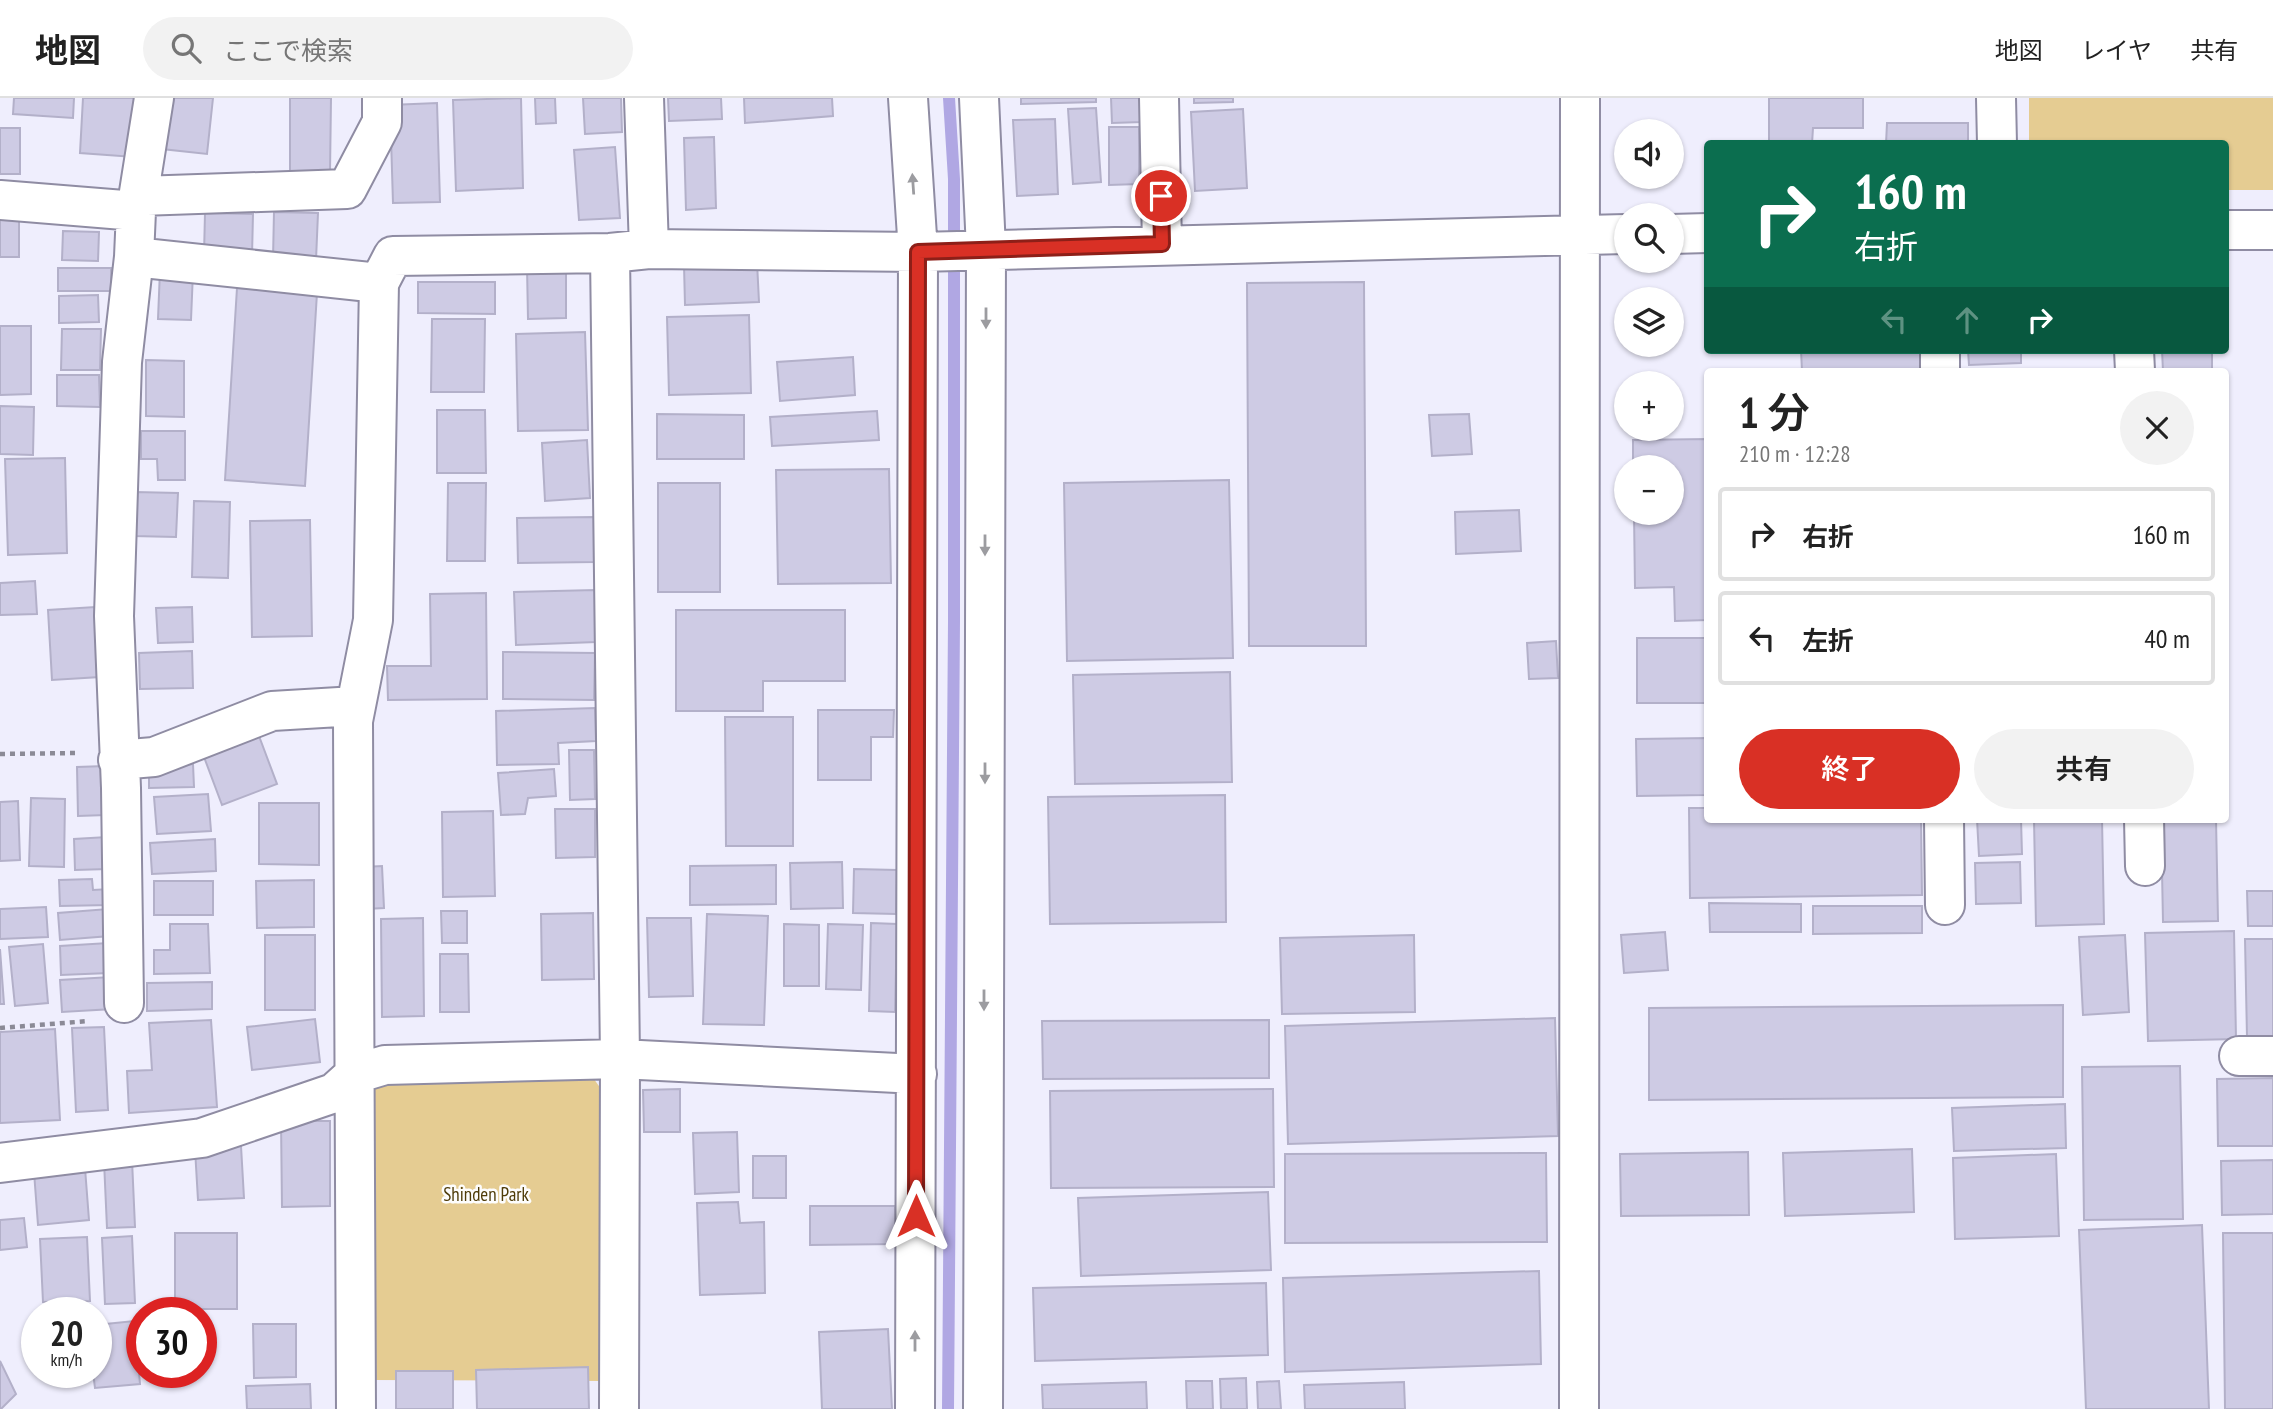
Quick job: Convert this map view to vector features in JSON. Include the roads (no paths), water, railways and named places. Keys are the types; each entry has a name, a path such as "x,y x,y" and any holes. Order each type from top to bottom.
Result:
{"street":[{"path":"124,1003 121,788 114,616 122,362 138,203 154,98"},
{"path":"0,200 138,203 347,189 382,122 382,98"},
{"path":"644,98 649,249"},
{"path":"908,98 954,250 983,1409"},
{"path":"915,1409 917,1074 954,250 979,98"},
{"path":"1159,98 1162,244"},
{"path":"1578,1409 1580,98"},
{"path":"1996,98 1997,140"},
{"path":"2229,230 2273,230"},
{"path":"1684,234 1704,233"},
{"path":"356,1409 353,721 373,620 379,283 393,256 610,253 649,249 954,250 1614,234"},
{"path":"610,253 620,1059 619,1409"},
{"path":"134,257 379,283"},
{"path":"118,756 154,757 272,711 356,706"},
{"path":"1944,823 1945,905"},
{"path":"2144,823 2145,866"},
{"path":"0,1163 202,1138 334,1093 355,1074 384,1065 620,1059 917,1074"}],"waterway":[{"path":"948,1409 954,621 954,179 949,98"}],"park label":[{"name":"Shinden Park","path":"486,1194"}]}
